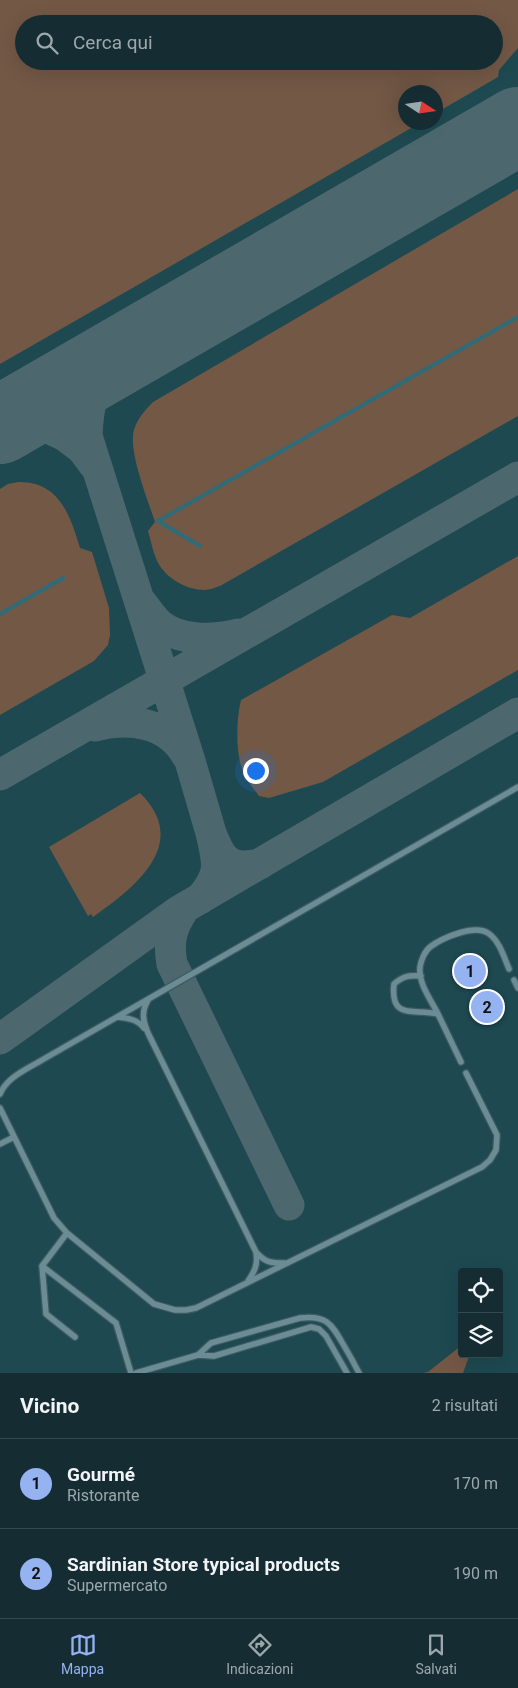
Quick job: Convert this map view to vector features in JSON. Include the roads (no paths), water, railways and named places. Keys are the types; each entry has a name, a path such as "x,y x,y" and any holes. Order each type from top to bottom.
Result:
{"lane":[{"path":"0,1094 4,1085 9,1080 518,787"},
{"path":"461,1062 422,982 420,969 422,958 429,947 463,931 473,929 488,933 494,939 509,969"},
{"path":"421,976 409,975 400,978 394,984 393,995 397,1006 403,1012 430,1012 438,1014"},
{"path":"514,980 518,988"},
{"path":"150,998 144,1006 143,1013 148,1033 256,1252 263,1260 270,1263 288,1263"},
{"path":"117,1017 133,1020 141,1024 148,1033"},
{"path":"0,1108 54,1218 67,1233 154,1304 186,1310 196,1308 482,1167 490,1160 496,1150 497,1135 466,1073"},
{"path":"0,1144 14,1137"},
{"path":"67,1233 42,1266 46,1314 75,1337"},
{"path":"247,1283 256,1269 258,1262 256,1252"},
{"path":"42,1266 116,1323 131,1373"},
{"path":"198,1355 211,1343 313,1316 333,1325 359,1373"},
{"path":"136,1373 198,1355 214,1356 311,1327 319,1329 326,1336 347,1373"}],"waterway":[{"path":"200,546 158,521 518,317"},
{"path":"0,614 63,578"}],"place":[{"name":"Gourmé","path":"470,971"},
{"name":"Sardinian Store typical products","path":"487,1007"}]}
